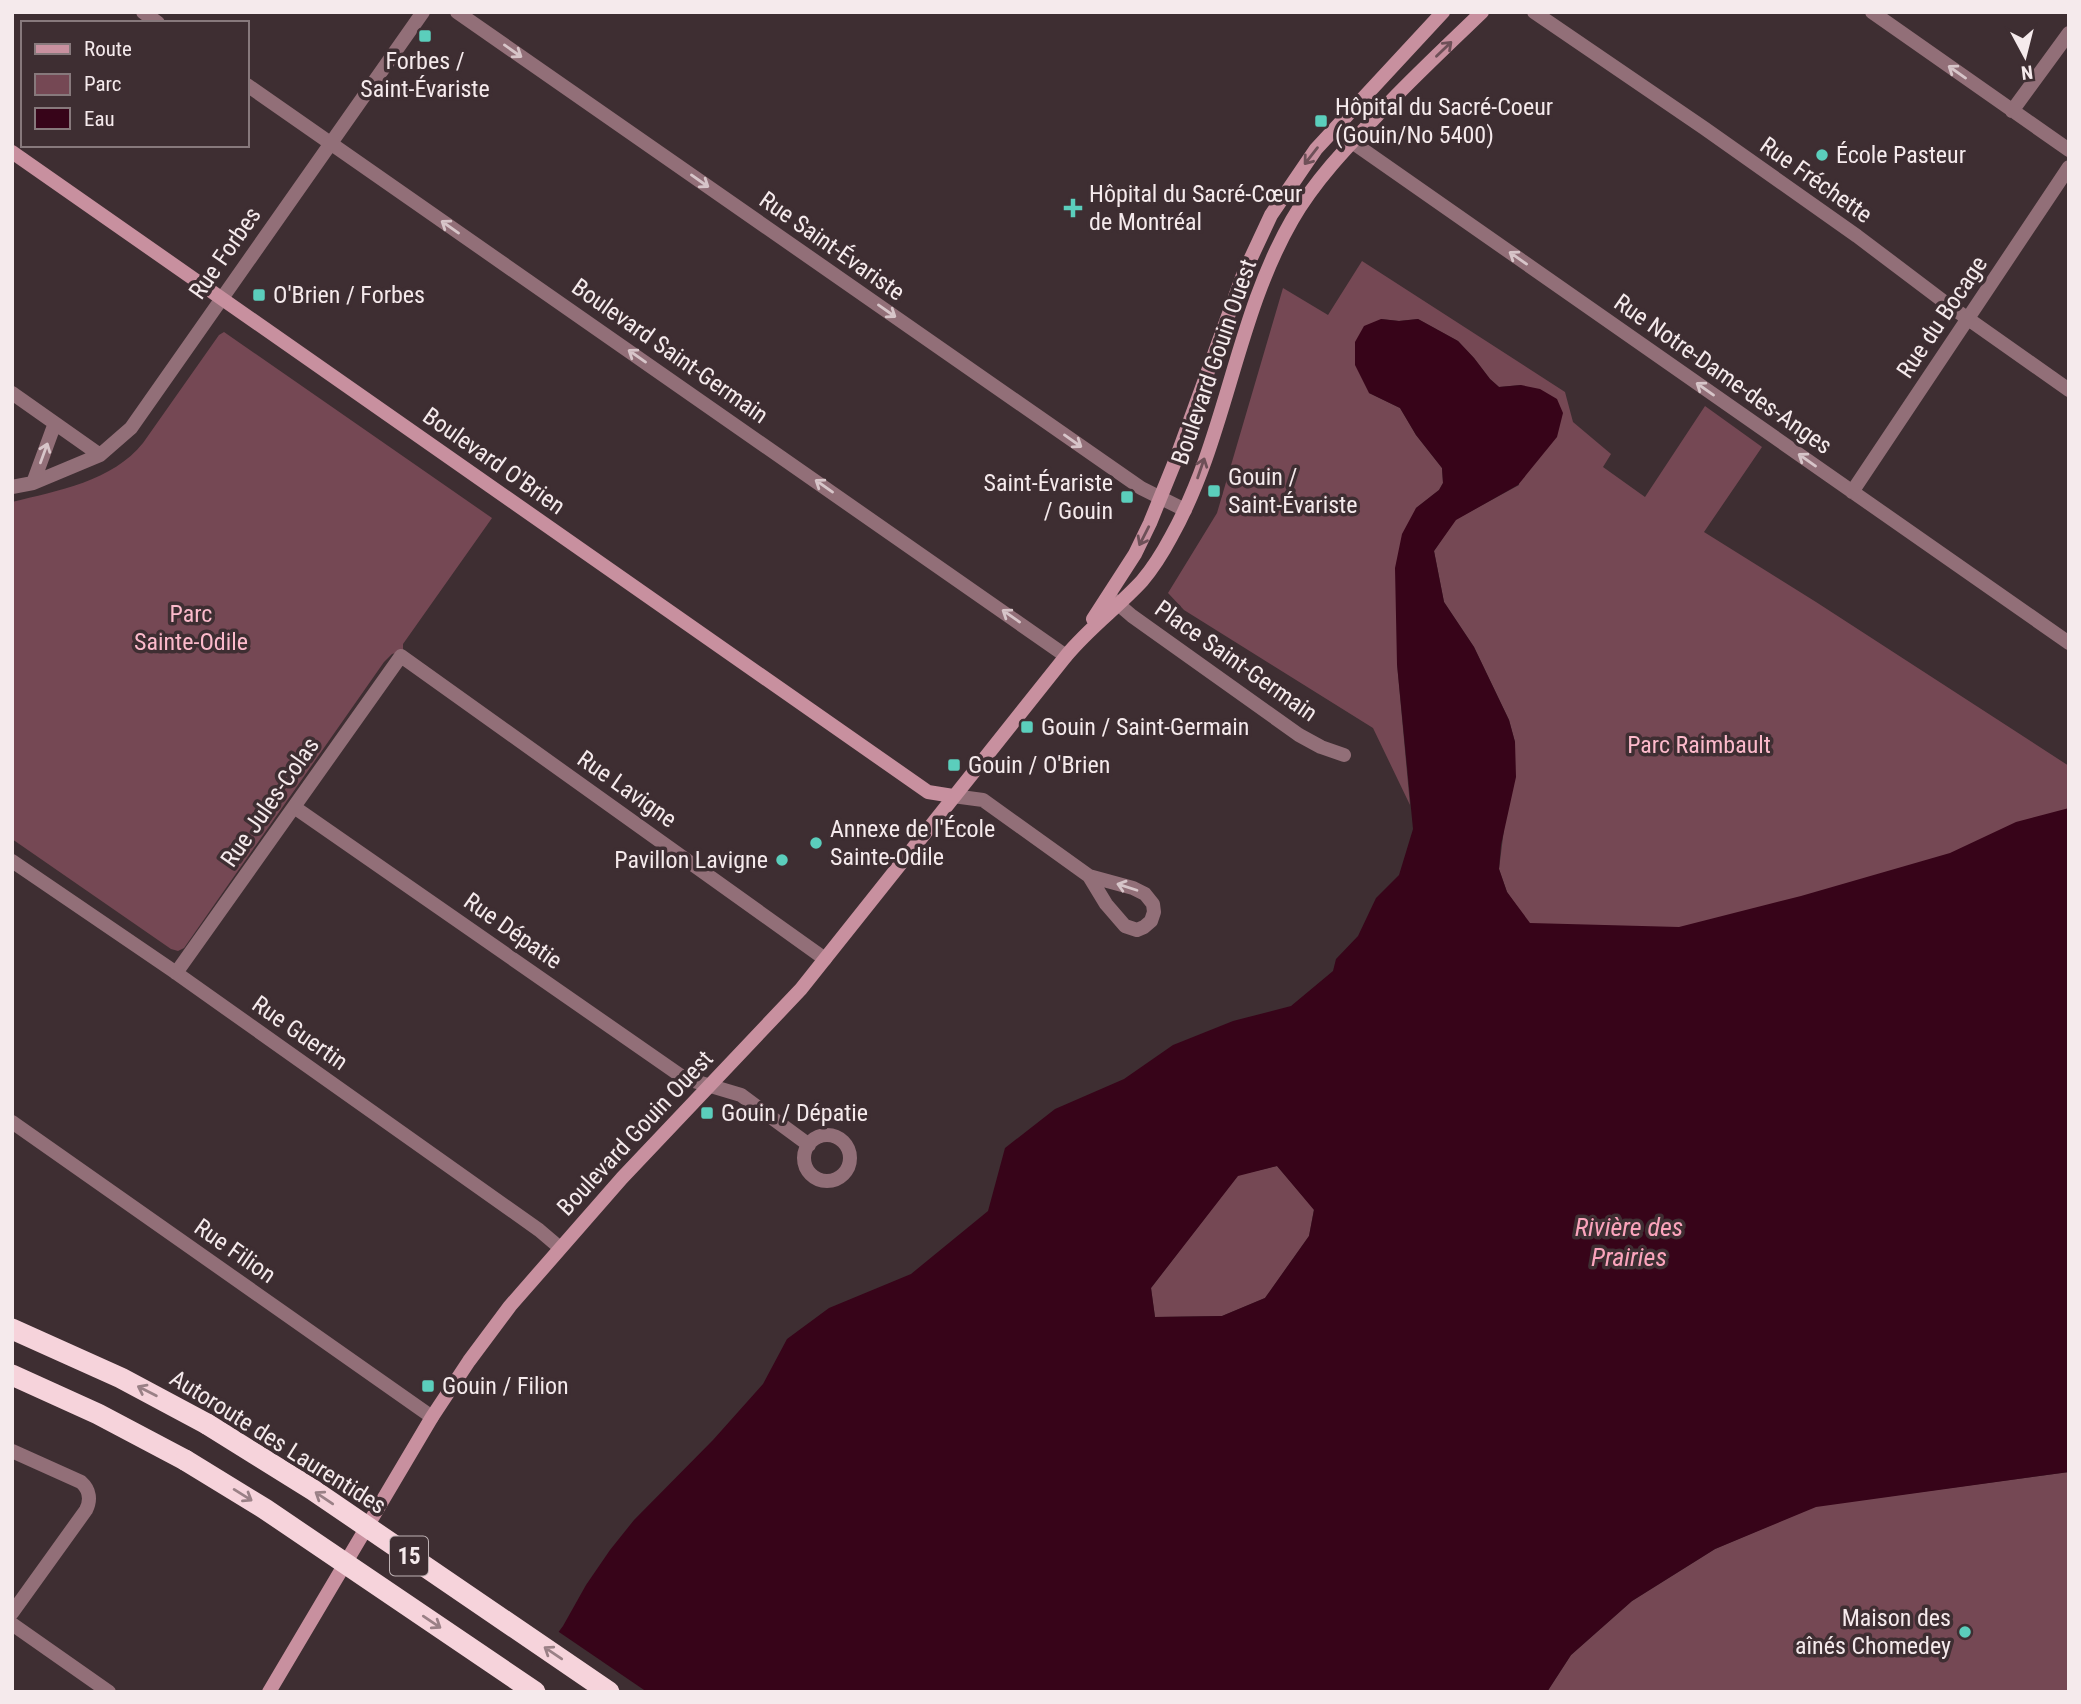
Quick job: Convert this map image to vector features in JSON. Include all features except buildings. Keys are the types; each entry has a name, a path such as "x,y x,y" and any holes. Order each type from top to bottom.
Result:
{"highway":[{"name":"Autoroute des Laurentides","path":"12,1328 121,1378 252,1450 609,1692"},
{"name":"15","path":"12,1375 110,1420 185,1460 279,1518 535,1692"}],"street":[{"name":"Rue Forbes","path":"12,487 33,483 100,455 131,428 423,12"},
{"name":"Rue Saint-Évariste","path":"457,12 1141,488 1185,510"},
{"name":"Boulevard Gouin Ouest","path":"269,1692 432,1417 484,1339 524,1287 786,1005 1113,600 1160,499 1243,275 1271,215 1316,149 1443,12"},
{"name":"Boulevard Gouin Ouest","path":"1113,600 1141,582 1157,560 1185,510 1216,424 1245,328 1282,239 1300,207 1352,142 1416,75 1482,12"},
{"name":"Rue Fréchette","path":"1534,12 1857,236 2069,390"},
{"path":"1871,12 2069,150"},
{"path":"2012,111 2069,33"},
{"name":"Boulevard Saint-Germain","path":"248,86 1066,656"},
{"name":"Rue Notre-Dame-des-Anges","path":"1352,142 2069,643"},
{"name":"Boulevard O'Brien","path":"12,152 928,792 953,796"},
{"name":"Rue du Bocage","path":"1852,492 2069,167"},
{"path":"12,393 100,455"},
{"path":"33,483 55,423"},
{"name":"Place Saint-Germain","path":"1113,600 1299,735 1344,755"},
{"name":"Rue Jules-Colas","path":"176,973 401,656"},
{"name":"Rue Lavigne","path":"401,656 825,959"},
{"path":"953,796 983,800 1089,876 1145,894 1152,901 1154,912 1148,924 1137,930 1125,926 1106,904 1089,876"},
{"name":"Rue Dépatie","path":"294,807 684,1078 741,1095 808,1145"},
{"name":"Rue Guertin","path":"12,861 176,973 539,1230 559,1247"},
{"name":"Rue Filion","path":"12,1122 432,1417"},
{"path":"12,1451 81,1482 89,1497 86,1510 12,1613"},
{"path":"12,1624 109,1692"}],"green space":[{"name":"Parc Raimbault","path":"1362,261 1565,392 1573,422 1611,454 1603,467 1645,497 1705,406 1762,447 1704,532 2069,766 2069,819 1680,941 1529,924 1507,892 1499,869 1515,742 1509,720 1474,647 1444,602 1434,551 1455,520 1519,485 1521,385 1499,387 1458,341 1418,319 1381,319 1369,393 1400,408 1416,435 1442,468 1443,483 1439,490 1416,508 1397,664 1410,805 1373,728 1184,610 1168,593 1217,513 1283,288 1328,315"},
{"name":"Parc Sainte-Odile","path":"224,332 492,518 403,644 403,651 392,654 384,662 184,948 178,951 171,949 12,839 12,502 83,483 116,467 131,456 219,335"},
{"path":"1277,1166 1314,1209 1309,1236 1265,1298 1222,1316 1155,1317 1151,1288 1238,1175"},
{"path":"2069,1472 2069,1692 1547,1692 1571,1655 1632,1601 1715,1549 1816,1506"}],"water":[{"name":"Rivière des Prairies","path":"1381,319 1418,319 1458,341 1499,387 1521,385 1540,389 1557,399 1563,413 1557,437 1518,485 1456,520 1434,551 1444,602 1474,647 1509,720 1515,742 1516,777 1501,845 1499,869 1507,892 1530,923 1679,927 1801,896 1950,853 2016,822 2069,808 2069,1472 1816,1507 1715,1549 1632,1601 1571,1655 1547,1692 519,1692 610,1550 634,1520 713,1440 763,1384 787,1339 829,1308 911,1274 988,1211 1005,1148 1055,1109 1124,1079 1173,1045 1233,1021 1291,1006 1333,971 1336,959 1358,936 1376,898 1399,875 1413,829 1397,664 1395,568 1402,534 1416,508 1439,490 1443,483 1442,468 1416,435 1400,408 1369,393 1355,365 1355,342 1364,326","holes":["1277,1166 1314,1210 1309,1236 1265,1298 1222,1316 1155,1317 1151,1288 1238,1176"]}],"pier":[{"path":"556,1630 647,1692 515,1692"}],"place":[{"name":"Forbes / Saint-Évariste","path":"425,36"},
{"name":"Hôpital du Sacré-Coeur (Gouin/No 5400)","path":"1321,121"},
{"name":"École Pasteur","path":"1822,155"},
{"name":"Hôpital du Sacré-Cœur de Montréal","path":"1073,208"},
{"name":"O'Brien / Forbes","path":"259,295"},
{"name":"Gouin / Saint-Évariste","path":"1214,491"},
{"name":"Saint-Évariste / Gouin","path":"1127,497"},
{"name":"Gouin / Saint-Germain","path":"1027,727"},
{"name":"Gouin / O'Brien","path":"954,765"},
{"name":"Annexe de l'École Sainte-Odile","path":"816,843"},
{"name":"Pavillon Lavigne","path":"782,860"},
{"name":"Gouin / Dépatie","path":"707,1113"},
{"name":"Gouin / Filion","path":"428,1386"},
{"name":"Maison des aînés Chomedey","path":"1965,1632"}]}
